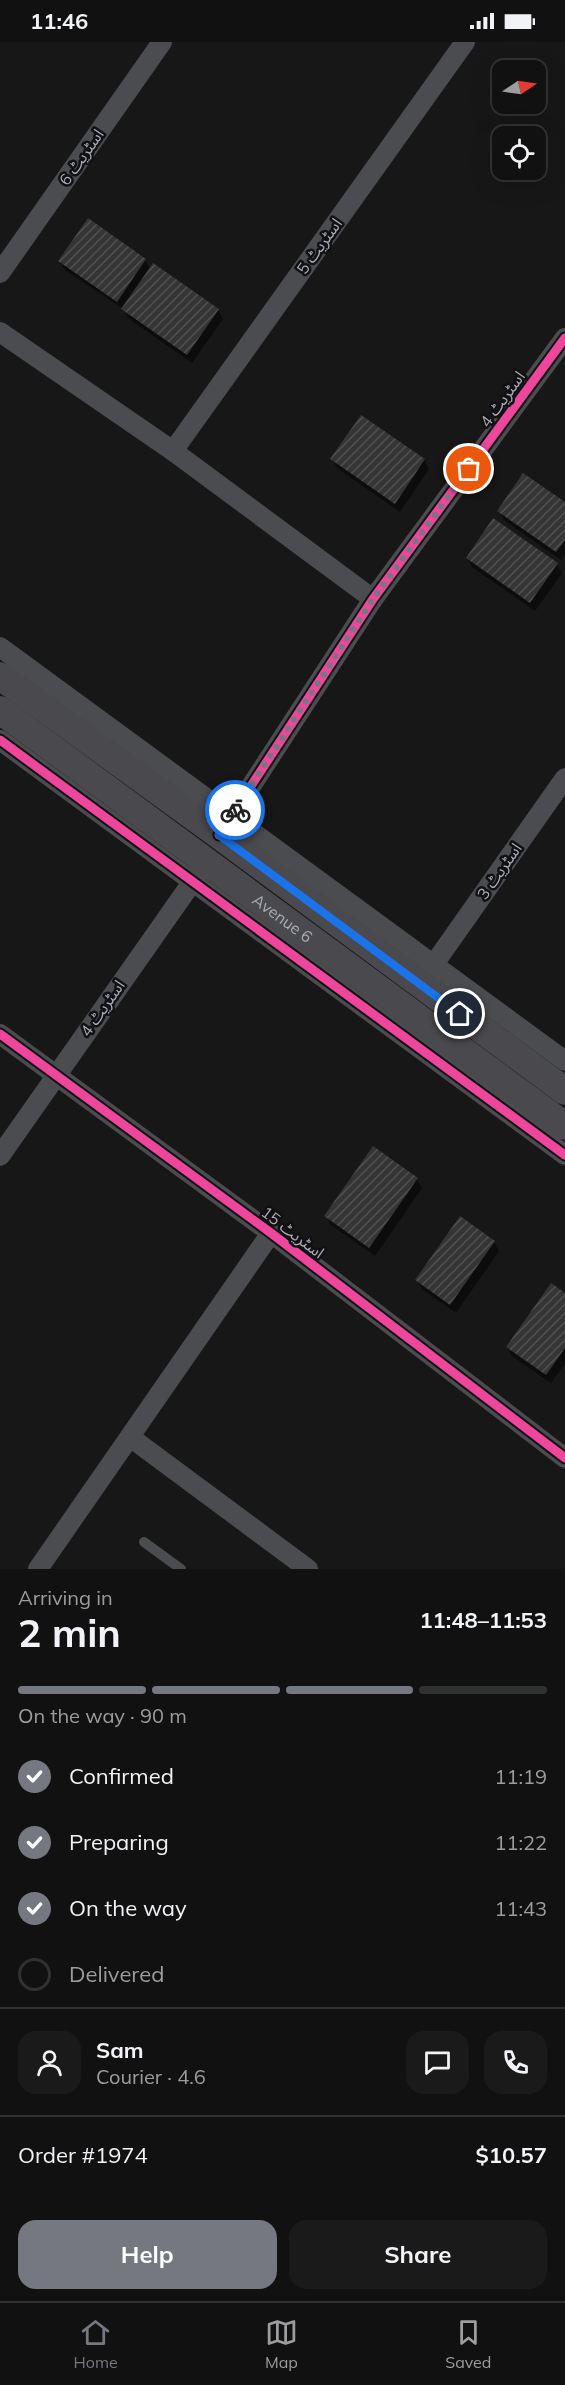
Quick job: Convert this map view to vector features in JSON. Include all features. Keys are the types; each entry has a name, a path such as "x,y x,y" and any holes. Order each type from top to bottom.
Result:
{"main road":[{"name":"Avenue 6","path":"0,676 225,825 565,1091"},
{"name":"Avenue 6","path":"0,710 200,871 565,1126"}],"street":[{"name":"اسٹریٹ 6","path":"0,273 162,42"},
{"name":"اسٹریٹ 5","path":"173,451 465,42"},
{"path":"0,332 173,451 373,599"},
{"name":"اسٹریٹ 4","path":"225,825 373,599 565,338"},
{"path":"0,647 225,825 434,964 565,1060"},
{"path":"0,740 200,871 565,1155"},
{"name":"اسٹریٹ 3","path":"434,964 565,778"},
{"name":"اسٹریٹ 4","path":"0,1156 200,871"},
{"name":"اسٹریٹ 15","path":"0,1034 271,1233 565,1458"},
{"path":"38,1569 271,1233"},
{"path":"130,1437 308,1569"}],"lane":[{"path":"144,1542 181,1569"}],"building":[{"path":"88,218 146,259 117,302 58,261"},
{"path":"153,263 219,309 187,355 121,309"},
{"path":"361,415 425,459 395,504 330,459"},
{"path":"523,473 565,502 565,540 556,552 497,511"},
{"path":"493,518 558,563 530,603 466,558"},
{"path":"373,1146 418,1178 369,1248 324,1216"},
{"path":"460,1216 495,1241 450,1305 415,1280"},
{"path":"551,1283 565,1293 565,1348 546,1375 506,1347"}],"cycle path":[{"path":"219,835 373,599 565,338"},
{"path":"0,740 565,1155"},
{"path":"0,1034 271,1233 565,1458"}],"way so far":[{"path":"235,810 373,599 469,469"}],"route":[{"path":"235,810 219,835 460,1014"}]}
